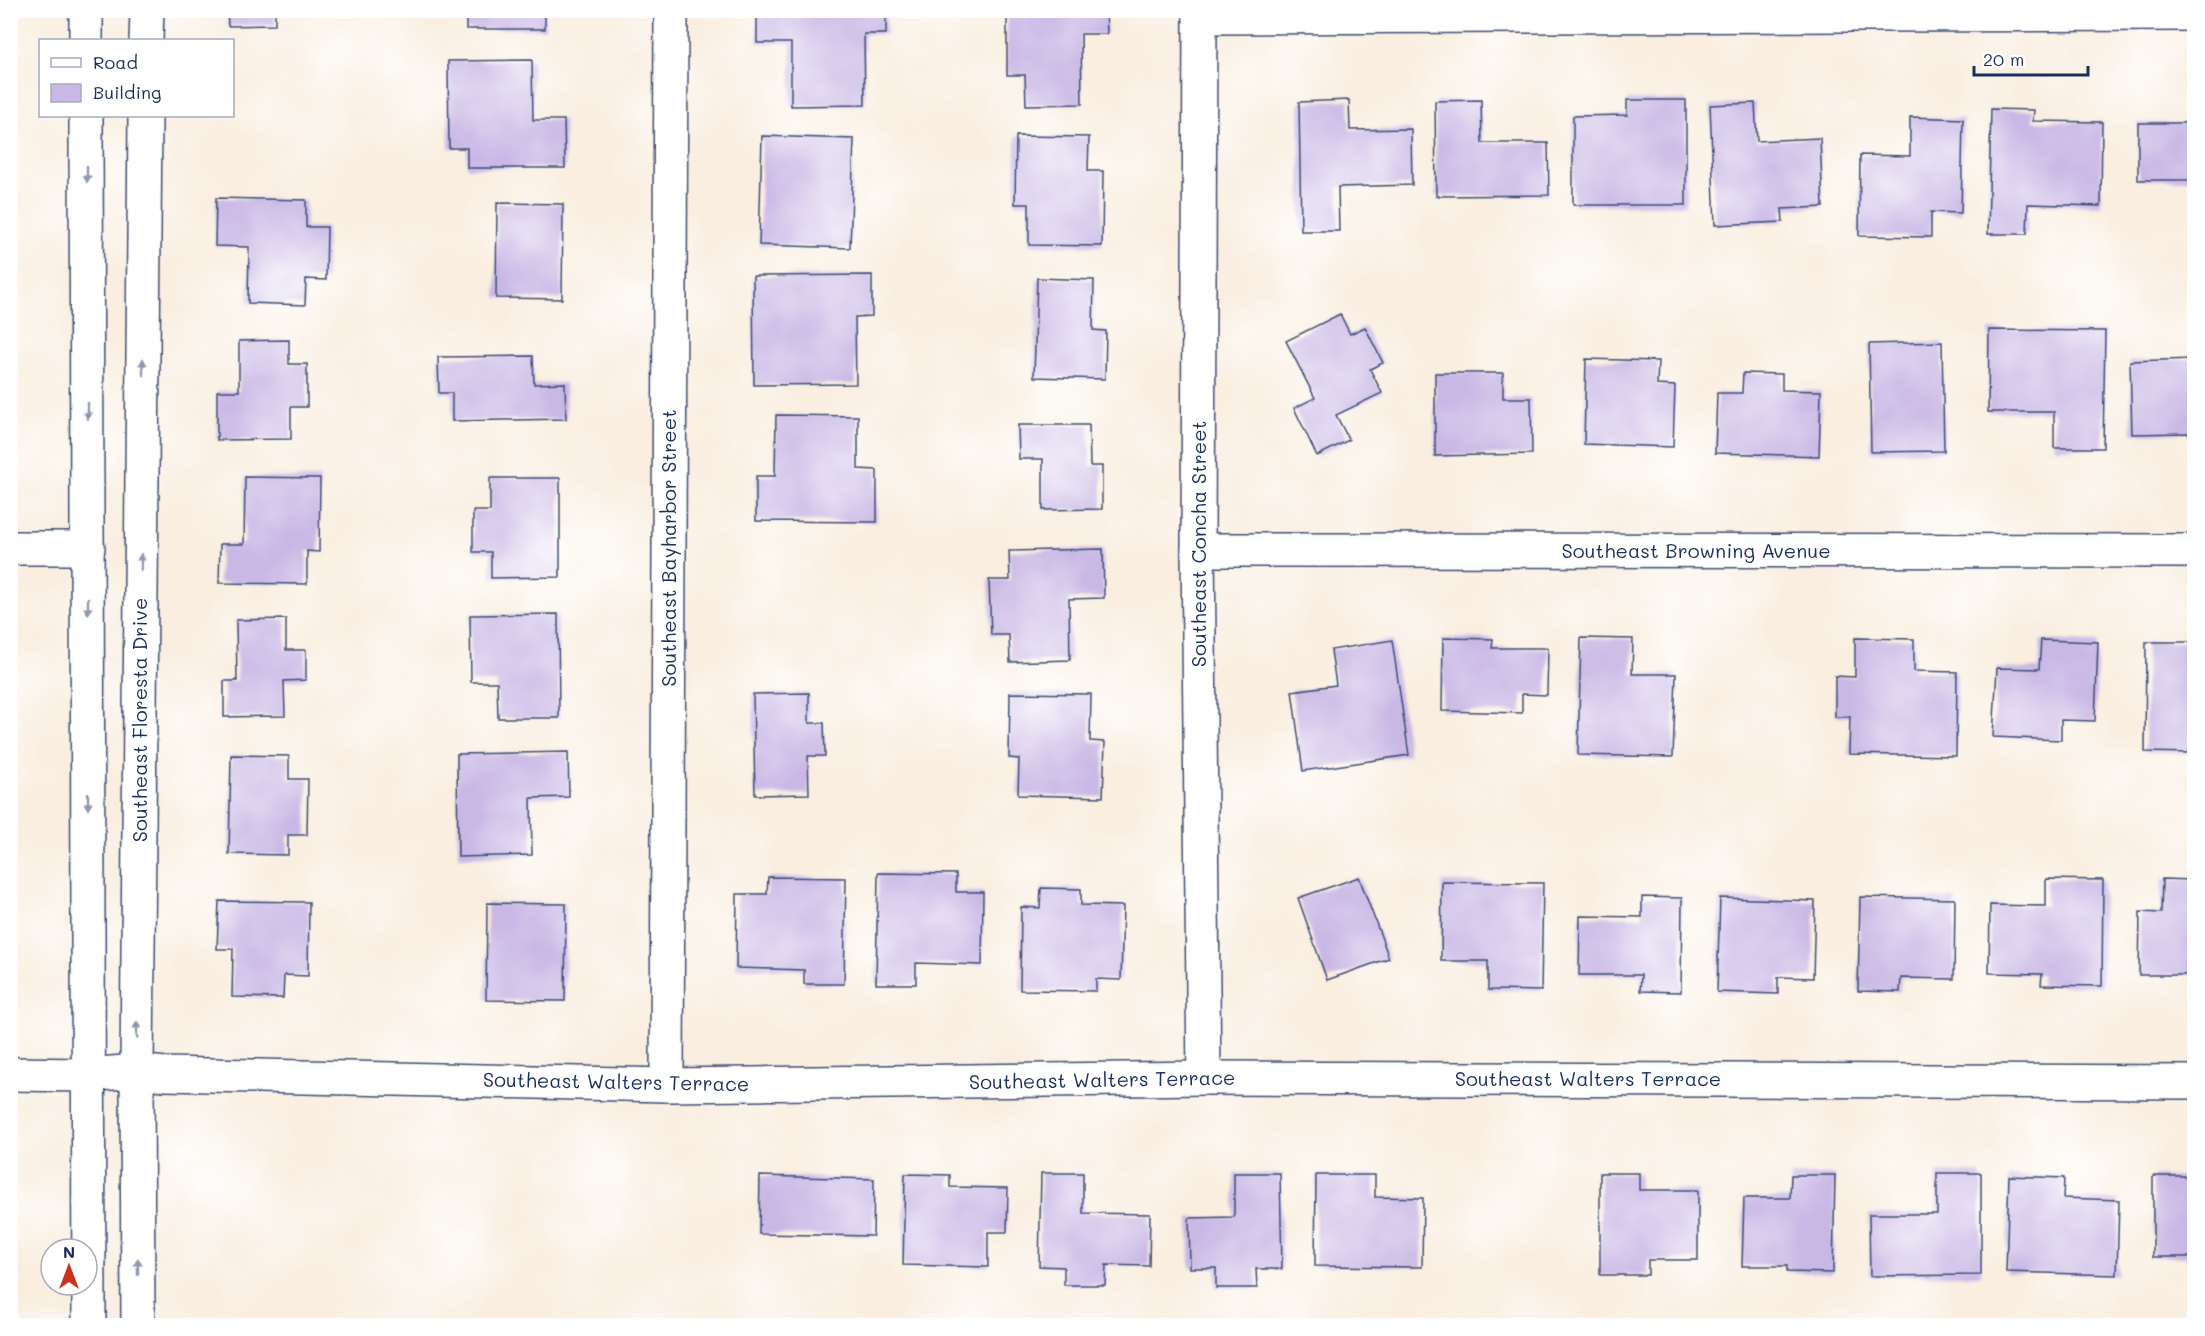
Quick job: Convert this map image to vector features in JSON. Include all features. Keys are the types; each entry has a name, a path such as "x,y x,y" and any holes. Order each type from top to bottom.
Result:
{"street":[{"path":"86,10 86,39"},
{"path":"146,39 147,10"},
{"name":"Southeast Bayharbor Street","path":"667,1085 671,10"},
{"path":"1200,14 2194,14"},
{"name":"Southeast Concha Street","path":"1200,14 1198,550 1204,1078"},
{"path":"86,117 89,1326"},
{"name":"Southeast Floresta Drive","path":"138,1326 137,1071 145,117"},
{"path":"10,548 88,548"},
{"name":"Southeast Browning Avenue","path":"1198,550 2194,551"},
{"name":"Southeast Walters Terrace","path":"10,1074 87,1075 137,1071 165,1074 667,1085 1204,1078 2194,1082"}],"building":[{"path":"227,10 275,10 275,25 228,26"},
{"path":"466,10 545,10 545,29 466,29"},
{"path":"757,10 886,10 886,34 864,34 865,105 791,106 791,43 757,43"},
{"path":"1007,10 1106,10 1107,34 1081,34 1082,104 1026,105 1025,75 1007,75"},
{"path":"532,60 533,120 564,120 565,168 467,168 467,148 449,148 448,61"},
{"path":"1349,100 1350,130 1411,129 1412,185 1338,187 1339,231 1301,231 1299,102"},
{"path":"1481,100 1482,143 1548,143 1549,195 1436,196 1435,101"},
{"path":"1627,100 1686,100 1686,205 1573,205 1573,116 1627,115"},
{"path":"1755,103 1757,141 1820,138 1823,207 1782,209 1783,222 1715,225 1710,105"},
{"path":"2190,104 2194,104 2194,180 2138,180 2138,123 2190,123"},
{"path":"1991,109 2034,110 2033,121 2102,122 2101,206 2028,204 2027,234 1988,234"},
{"path":"1910,117 1963,119 1961,213 1931,212 1931,237 1859,236 1860,155 1910,156"},
{"path":"762,136 854,139 850,248 759,245"},
{"path":"1016,136 1089,137 1088,171 1103,171 1102,246 1029,245 1029,204 1015,204"},
{"path":"216,198 306,200 306,227 327,227 326,280 306,279 305,305 248,303 249,247 215,246"},
{"path":"497,203 563,204 562,299 496,298"},
{"path":"872,275 872,316 855,317 856,384 754,385 753,276"},
{"path":"1037,278 1094,280 1093,330 1106,331 1105,379 1034,377"},
{"path":"1340,314 1350,334 1365,327 1383,363 1370,369 1382,393 1336,415 1349,440 1317,456 1294,408 1315,398 1286,341"},
{"path":"1989,330 2105,331 2103,448 2054,448 2054,412 1988,412"},
{"path":"289,340 289,364 307,364 307,407 291,407 291,439 217,440 217,391 239,391 239,341"},
{"path":"1942,342 1944,451 1871,452 1869,344"},
{"path":"533,356 534,384 565,383 566,419 452,421 452,393 439,393 438,357"},
{"path":"1586,359 1658,361 1657,385 1675,386 1673,447 1584,444"},
{"path":"2194,359 2194,454 2189,454 2189,433 2132,434 2130,361"},
{"path":"1435,373 1503,373 1503,398 1531,398 1532,454 1435,456"},
{"path":"1743,373 1782,374 1782,390 1821,391 1819,456 1715,453 1717,393 1742,393"},
{"path":"776,415 858,416 858,469 877,470 877,522 756,521 756,476 775,476"},
{"path":"1018,425 1089,425 1090,466 1102,466 1102,509 1043,510 1043,459 1019,459"},
{"path":"245,477 320,478 319,552 307,551 307,584 219,583 220,544 244,544"},
{"path":"490,478 560,478 560,577 491,578 491,552 473,552 473,511 490,511"},
{"path":"1103,549 1104,598 1069,599 1070,660 1010,662 1009,635 991,635 989,580 1010,580 1009,551"},
{"path":"558,614 559,718 498,718 497,682 471,682 470,615"},
{"path":"286,619 286,650 306,650 306,680 284,681 285,716 224,717 224,681 237,681 236,620"},
{"path":"1443,638 1493,639 1492,648 1548,648 1547,695 1522,694 1522,713 1442,711"},
{"path":"1581,638 1633,639 1632,674 1676,674 1673,757 1578,755"},
{"path":"1855,638 1914,639 1914,671 1957,672 1956,756 1849,754 1850,717 1835,717 1835,676 1855,677"},
{"path":"1392,640 1409,755 1303,771 1292,691 1336,685 1331,650"},
{"path":"2041,640 2098,642 2095,721 2061,720 2061,740 1993,737 1997,668 2039,669"},
{"path":"2146,642 2194,642 2194,753 2145,752"},
{"path":"809,693 809,723 824,723 825,756 808,756 809,794 755,795 753,694"},
{"path":"1010,693 1091,694 1090,741 1105,742 1103,797 1018,795 1019,759 1009,758"},
{"path":"568,752 569,797 531,798 532,855 458,857 457,754"},
{"path":"231,755 289,756 289,779 308,779 307,835 288,835 288,855 229,854"},
{"path":"878,873 956,874 956,892 983,892 982,965 916,963 916,984 876,984"},
{"path":"768,877 846,878 844,984 804,984 804,970 736,968 737,894 767,894"},
{"path":"1359,877 1389,958 1327,980 1298,898"},
{"path":"2046,879 2103,880 2102,986 2041,985 2042,974 1989,973 1990,905 2046,906"},
{"path":"2162,879 2194,880 2194,975 2139,975 2140,912 2161,913"},
{"path":"1442,882 1543,883 1541,991 1488,990 1488,961 1441,961"},
{"path":"1041,888 1081,889 1081,905 1123,906 1121,980 1096,979 1096,991 1020,990 1021,907 1040,908"},
{"path":"1642,897 1682,898 1681,992 1640,991 1641,975 1579,975 1580,916 1642,917"},
{"path":"1860,897 1955,899 1954,979 1901,978 1900,992 1858,991"},
{"path":"1720,898 1815,901 1813,978 1778,977 1778,994 1717,992"},
{"path":"219,901 309,902 308,976 284,975 283,998 232,997 233,949 217,949"},
{"path":"487,903 566,904 565,1001 486,1000"},
{"path":"1041,1173 1083,1173 1083,1213 1150,1214 1149,1266 1106,1265 1105,1285 1064,1285 1064,1267 1039,1266"},
{"path":"1234,1173 1280,1173 1282,1269 1256,1269 1257,1288 1216,1288 1216,1268 1190,1268 1189,1218 1234,1217"},
{"path":"1600,1173 1639,1173 1639,1190 1698,1190 1698,1260 1648,1260 1648,1275 1600,1275"},
{"path":"1937,1173 1981,1173 1981,1275 1870,1276 1869,1214 1937,1214"},
{"path":"905,1174 950,1175 950,1187 1008,1188 1007,1232 988,1232 988,1267 903,1265"},
{"path":"1316,1175 1375,1175 1375,1197 1423,1198 1422,1267 1315,1266"},
{"path":"1791,1175 1835,1175 1833,1273 1787,1272 1787,1266 1742,1266 1744,1198 1790,1198"},
{"path":"760,1176 874,1179 873,1236 759,1234"},
{"path":"2009,1176 2064,1178 2063,1198 2119,1200 2117,1275 2006,1272"},
{"path":"2153,1176 2194,1176 2194,1257 2153,1257"}]}
